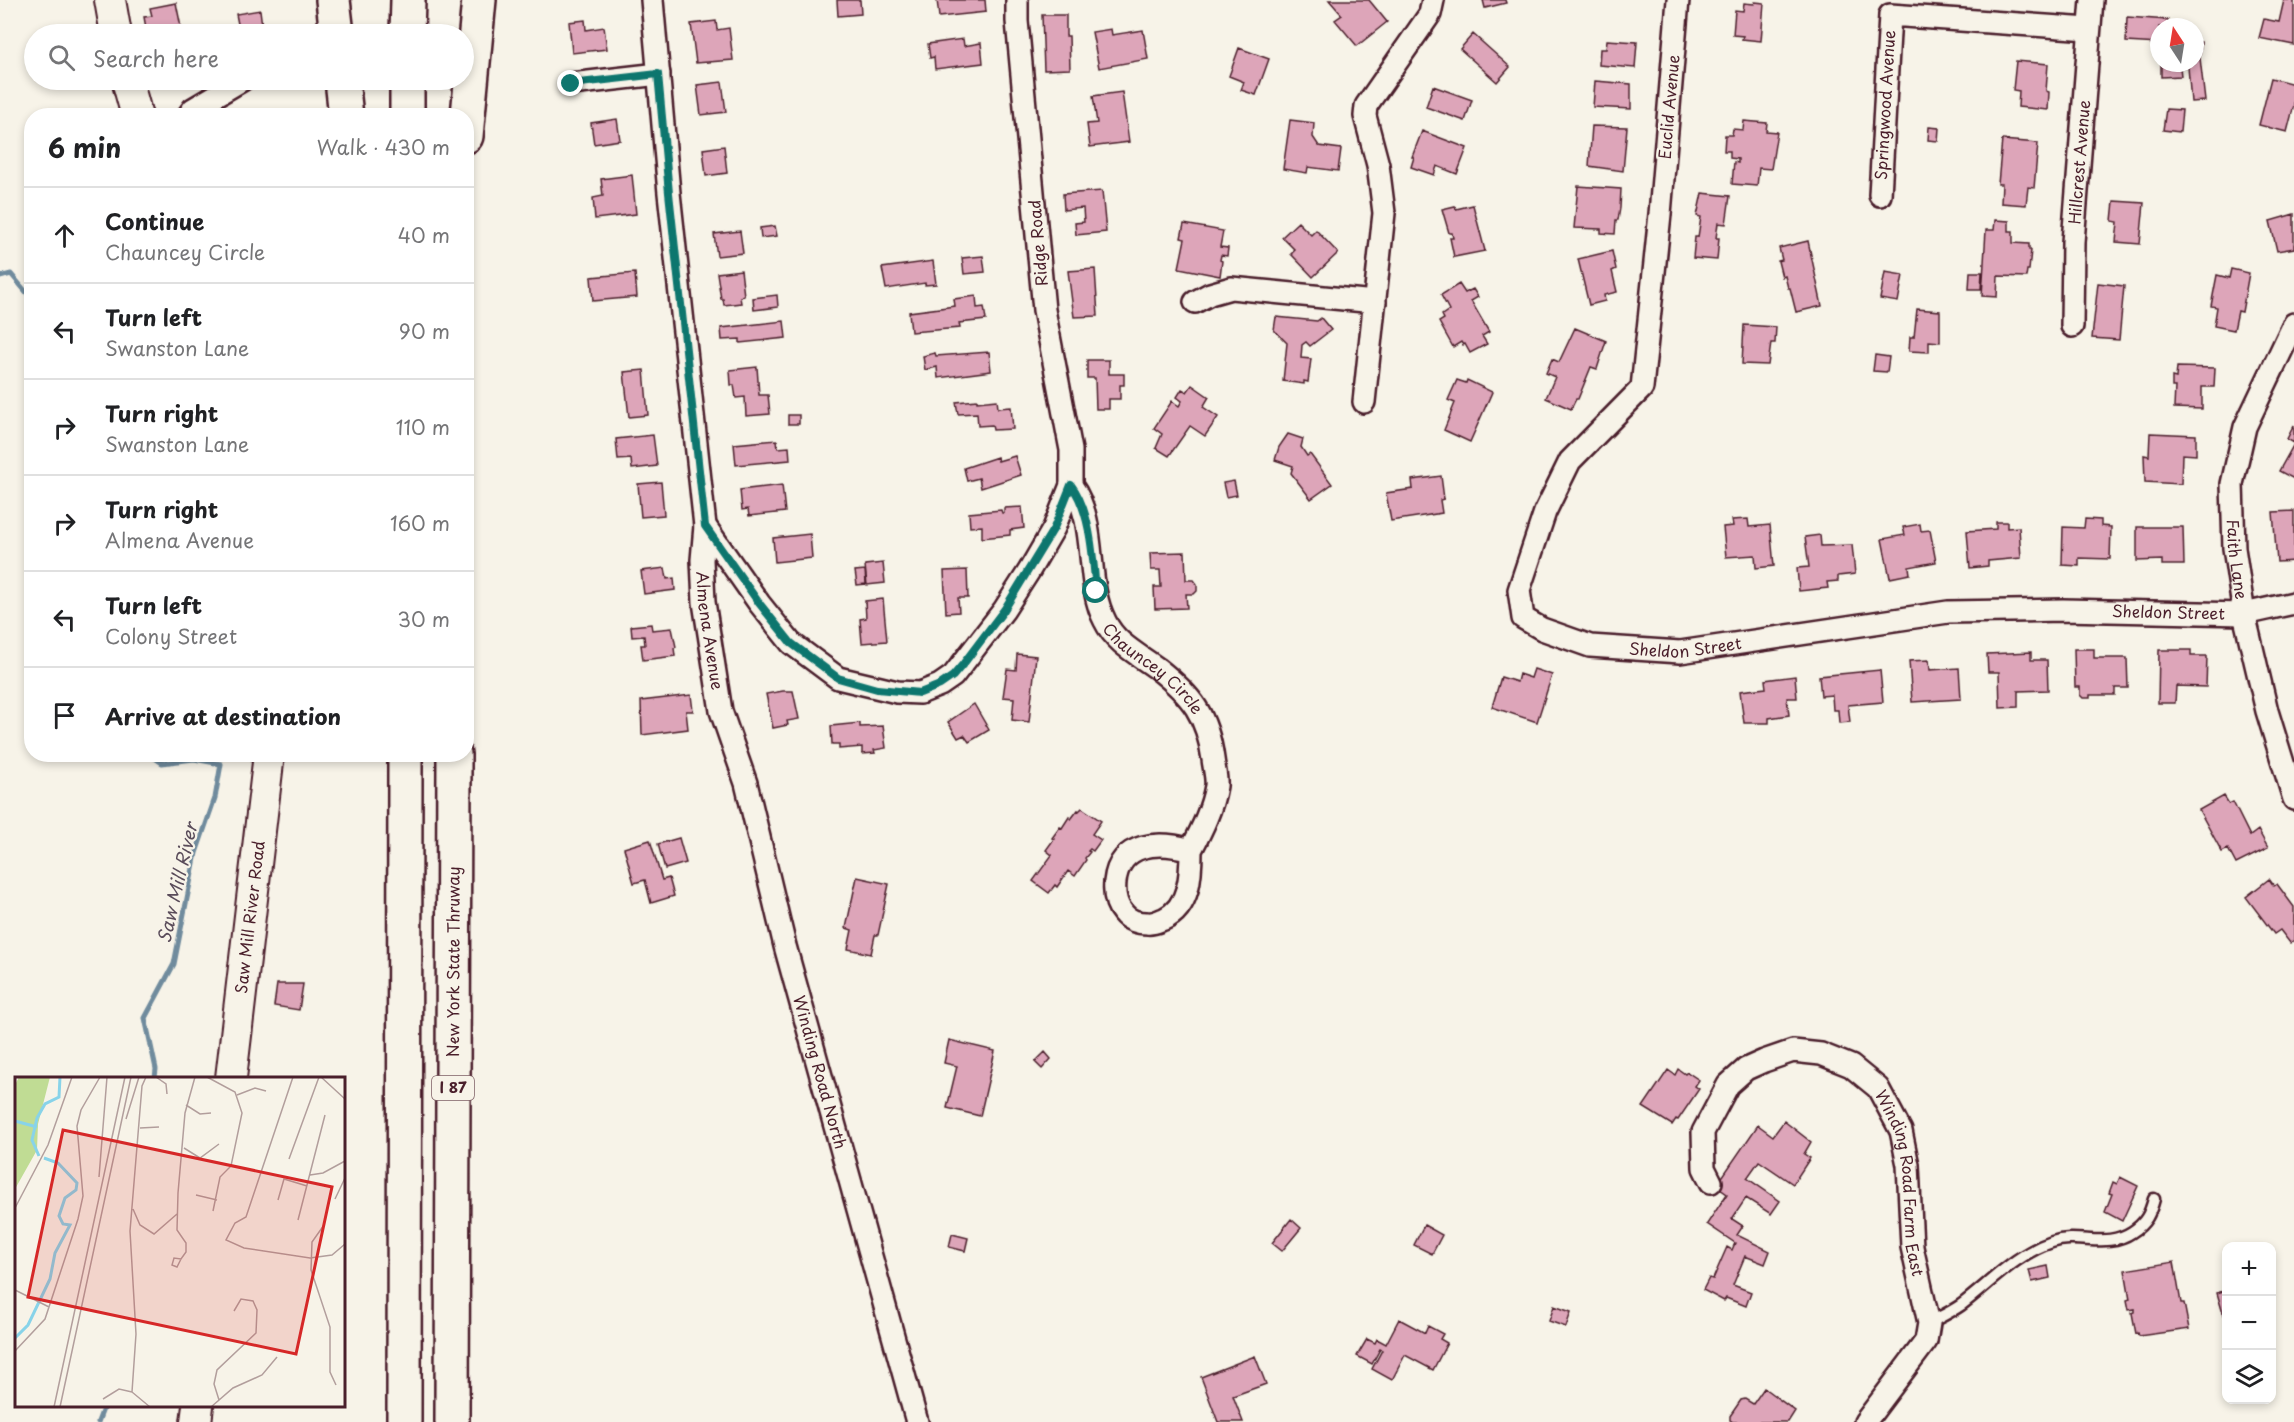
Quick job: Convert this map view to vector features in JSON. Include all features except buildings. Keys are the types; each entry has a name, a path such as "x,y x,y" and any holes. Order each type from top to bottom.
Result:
{"highway":[{"path":"333,0 336,24"},
{"path":"408,0 408,24"},
{"path":"456,0 456,24"},
{"path":"474,52 479,0"},
{"path":"343,90 345,108"},
{"path":"407,90 407,108"},
{"path":"456,90 456,108"},
{"path":"469,108 470,90"},
{"path":"404,1422 405,762"},
{"name":"New York State Thruway","path":"452,1422 454,762"}],"main road":[{"path":"110,0 114,24"},
{"path":"130,90 135,108"},
{"name":"Saw Mill River Road","path":"231,1077 268,762"},
{"path":"196,1422 198,1407"}],"street":[{"name":"Almena Avenue","path":"652,0 670,205 705,526 702,560 704,602 725,724"},
{"name":"Ridge Road","path":"1017,0 1017,21 1044,310 1071,450 1071,485"},
{"path":"1364,402 1384,213 1378,165 1367,125 1366,106 1430,14 1434,0"},
{"name":"Euclid Avenue","path":"1660,214 1678,0"},
{"name":"Hillcrest Avenue","path":"2073,326 2073,242 2092,0"},
{"name":"Springwood Avenue","path":"1880,195 1890,15 2089,29"},
{"path":"571,84 658,74"},
{"path":"195,108 225,90"},
{"name":"Sheldon Street","path":"1660,214 1642,388 1570,461 1545,512 1519,590 1523,618 1542,629 1590,646 1680,652 1948,612 2063,610 2244,614 2294,603"},
{"path":"1195,302 1210,294 1231,288 1375,302"},
{"name":"Faith Lane","path":"2294,324 2245,427 2232,484 2234,548 2244,614 2267,711 2294,799"},
{"path":"705,526 759,603 791,643 838,678 877,689 920,693 940,685 953,676 1004,610 1054,528 1071,485"},
{"name":"Chauncey Circle","path":"1071,485 1081,498 1092,553 1096,591 1104,619 1116,640 1180,687 1198,708 1211,740 1216,784 1208,818 1191,850"},
{"name":"Winding Road North","path":"725,724 746,783 785,946 917,1422"},
{"name":"Winding Road Farm East","path":"1711,1182 1704,1168 1703,1132 1728,1085 1746,1069 1793,1051 1821,1054 1851,1066 1878,1088 1901,1131 1908,1165 1912,1247 1929,1323"},
{"path":"1865,1422 1926,1341 1929,1323"}],"lane":[{"path":"1929,1323 1960,1306 2018,1260 2041,1247 2066,1239 2103,1241 2125,1237 2143,1225 2150,1216 2154,1199"}],"waterway":[{"name":"Saw Mill River","path":"0,277 11,274 24,289"},
{"name":"Saw Mill River","path":"161,762 170,762"},
{"name":"Saw Mill River","path":"155,1077 156,1069 145,1018 174,964 196,853 215,798 221,764 210,762"},
{"name":"Saw Mill River","path":"98,1422 104,1407"}],"route":[{"path":"571,84 658,74 705,526 759,603 791,643 838,678 877,689 920,693 940,685 953,676 1004,610 1054,528 1071,485 1081,498 1092,553 1096,591"}]}
